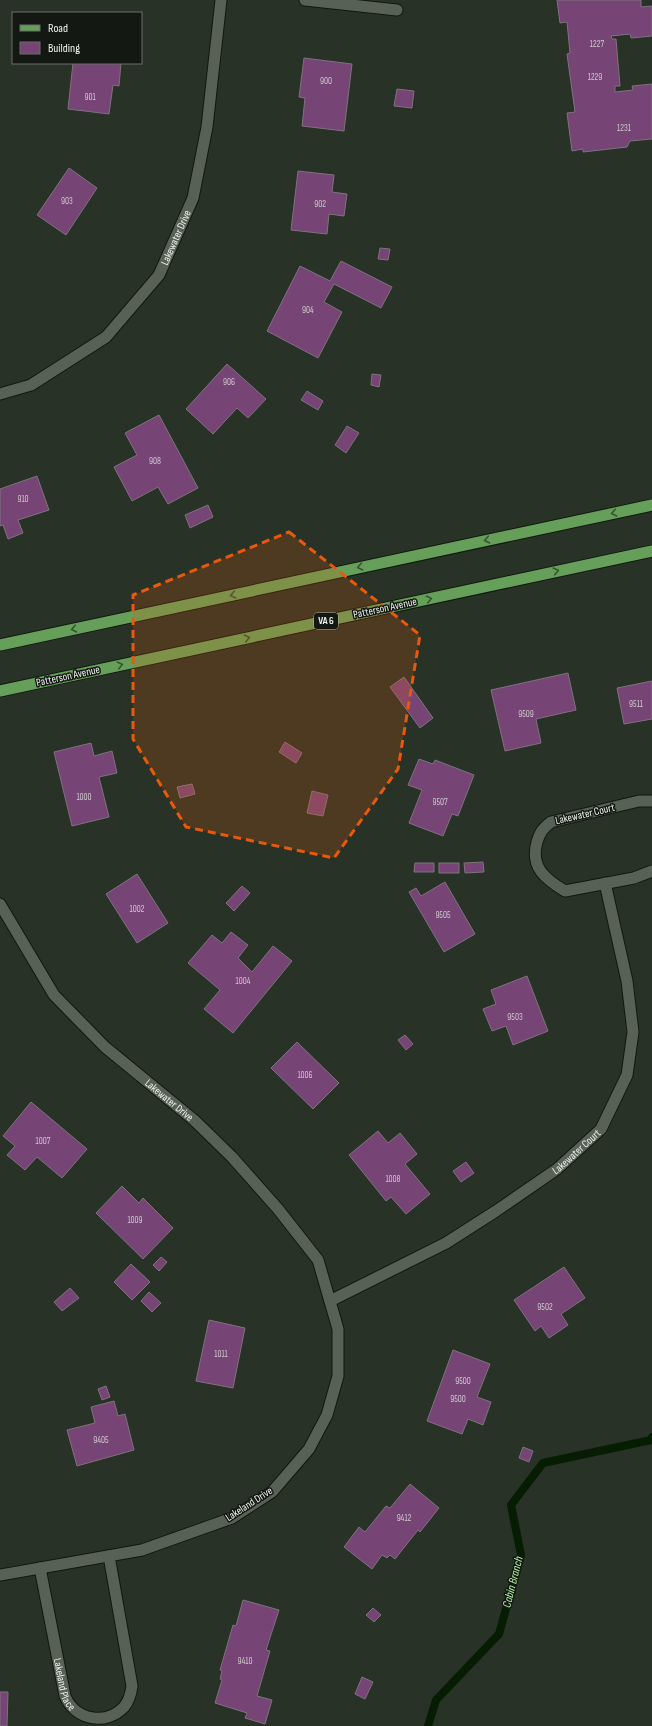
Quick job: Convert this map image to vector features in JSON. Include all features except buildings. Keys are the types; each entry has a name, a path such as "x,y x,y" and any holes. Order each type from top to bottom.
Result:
{"main road":[{"path":"0,644 652,505"},
{"name":"Patterson Avenue","path":"0,691 652,551"}],"street":[{"name":"Lakewater Drive","path":"0,394 31,385 106,337 158,275 193,198 207,127 221,0"},
{"path":"305,0 397,10"},
{"name":"Lakewater Court","path":"652,801 639,801 551,822 543,828 534,852 535,861 541,872 550,882 565,891 634,878 652,871"},
{"name":"Lakewater Court","path":"330,1300 446,1243 557,1169 601,1129 627,1075 634,1032 627,981 605,884"},
{"name":"Lakewater Drive","path":"0,904 54,995 105,1047 194,1120 232,1157 278,1209 318,1260 330,1300"},
{"name":"Lakeland Drive","path":"0,1575 142,1550 232,1518 272,1492 309,1449 327,1415 338,1376 338,1329 330,1300"},
{"name":"Lakeland Place","path":"40,1568 65,1696 68,1703 84,1717 94,1719 106,1718 116,1714 124,1707 129,1698 132,1686 109,1556"}],"highlighted area":[{"path":"289,532 420,635 398,769 334,858 186,827 133,739 133,595"}],"waterway":[{"name":"Cabin Branch","path":"428,1726 436,1700 499,1634 521,1555 511,1505 543,1463 651,1440 652,1437"}]}
